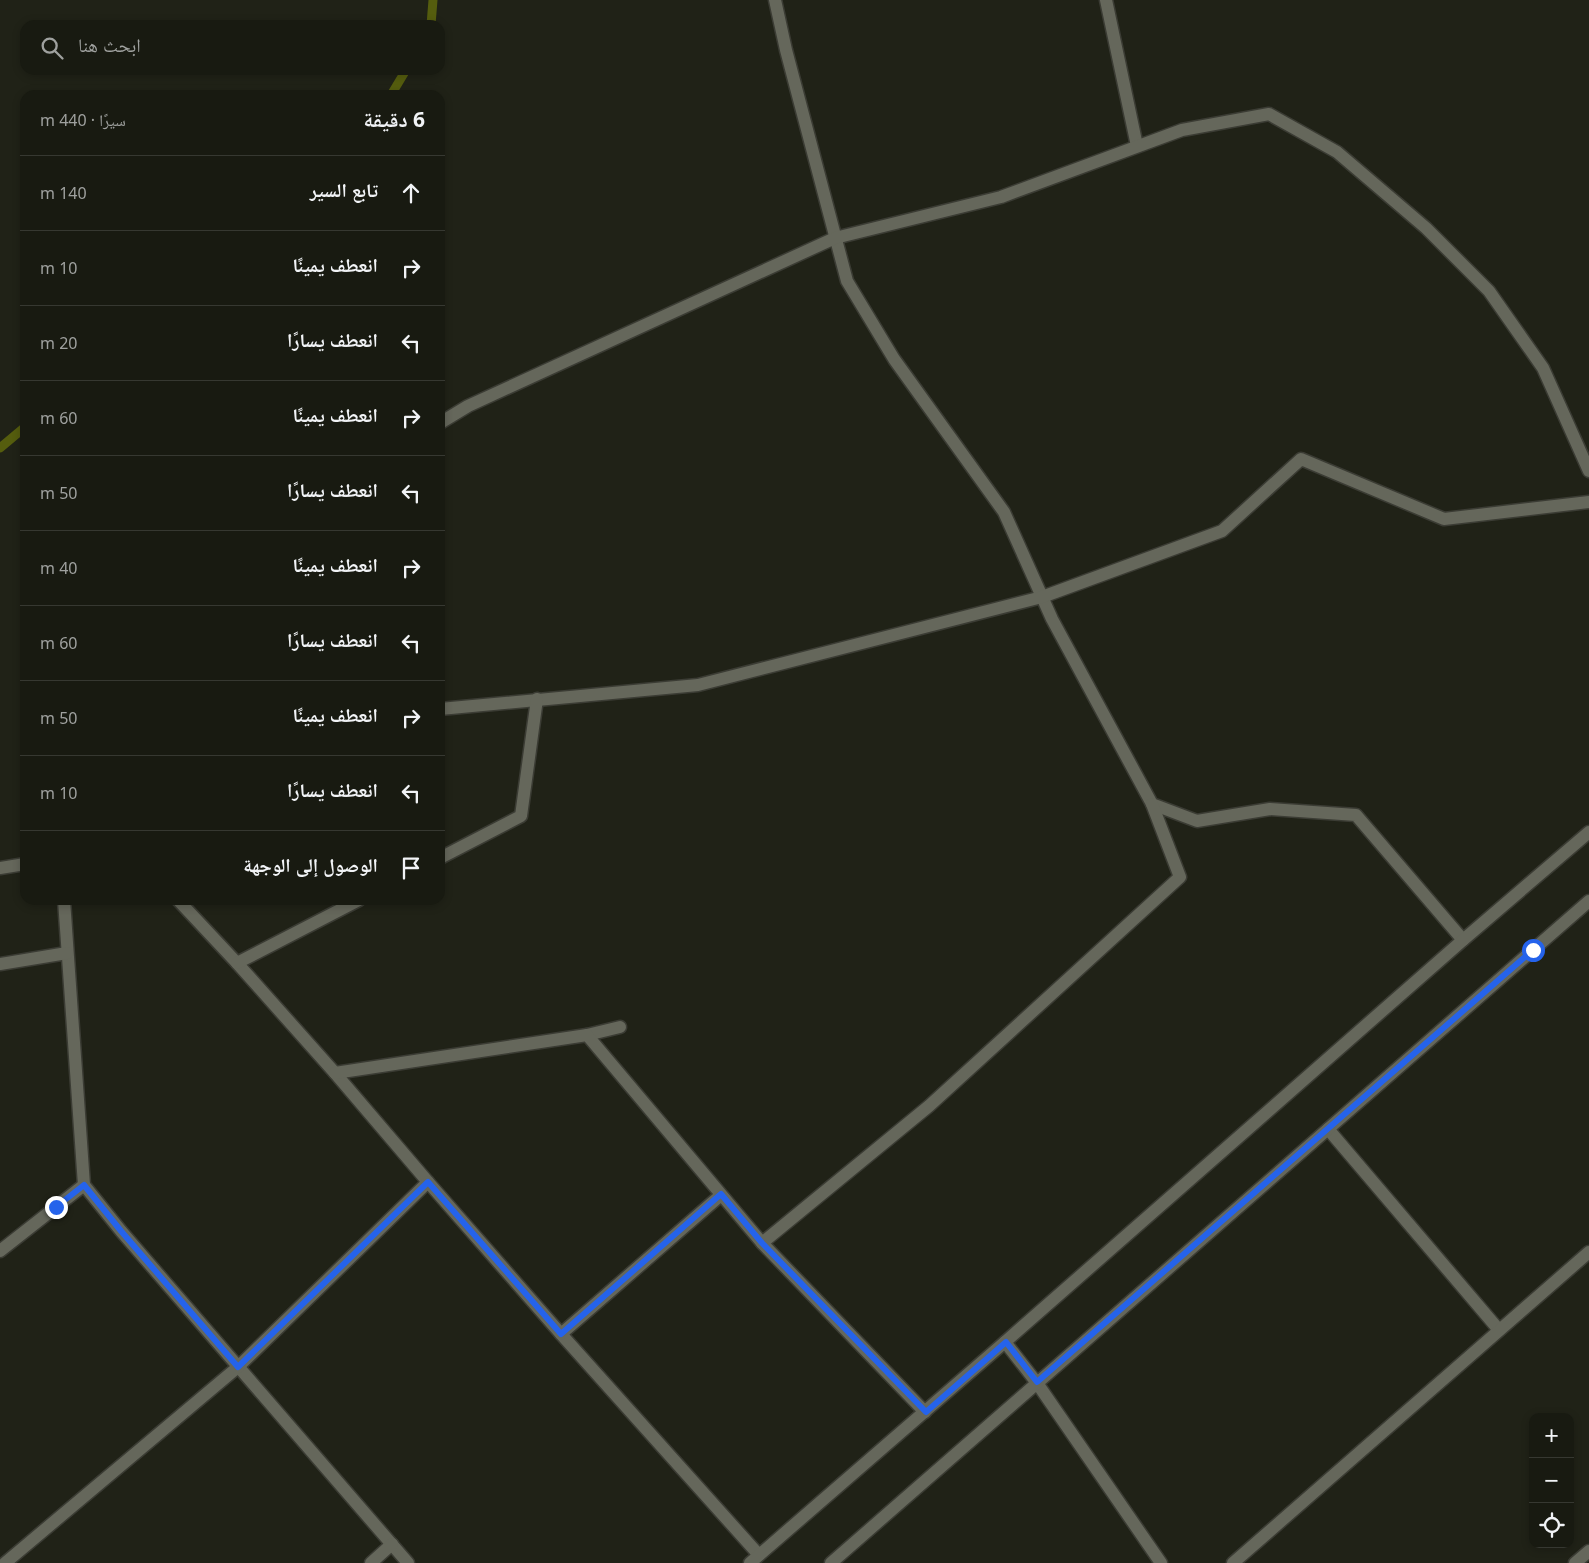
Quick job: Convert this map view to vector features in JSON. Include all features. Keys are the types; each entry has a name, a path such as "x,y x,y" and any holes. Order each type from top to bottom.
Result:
{"street":[{"path":"762,1243 929,1106 1180,877 1152,804 1052,619 1004,512 894,359 847,281 786,50 775,0"},
{"path":"1106,0 1137,146"},
{"path":"445,420 468,406 836,238 1001,197 1182,130 1269,114 1337,152 1426,228 1490,291 1542,368 1589,471"},
{"path":"445,708 698,685 1042,597 1222,531 1301,459 1444,519 1589,502"},
{"path":"445,855 521,816 537,699"},
{"path":"1152,804 1197,821 1270,809 1356,815 1463,940"},
{"path":"183,905 335,1073 754,1559 926,1412 1463,940 1589,832"},
{"path":"0,868 20,865"},
{"path":"831,1563 1589,901"},
{"path":"64,905 84,1185 121,1231 408,1563"},
{"path":"237,963 349,905"},
{"path":"0,964 67,953"},
{"path":"335,1073 587,1035 620,1026"},
{"path":"587,1035 762,1243 926,1412"},
{"path":"1328,1129 1500,1330"},
{"path":"5,1563 238,1367 428,1182"},
{"path":"0,1251 84,1185"},
{"path":"561,1334 721,1194"},
{"path":"1233,1563 1589,1252"},
{"path":"1006,1342 1037,1382 1161,1563"},
{"path":"371,1563 392,1544"},
{"path":"1575,1563 1589,1551"}],"waterway":[{"path":"431,20 433,0"},
{"path":"394,90 403,75"},
{"path":"0,448 20,431"}],"route":[{"path":"56,1207 84,1185 238,1367 428,1182 561,1334 721,1194 762,1243 926,1412 1006,1342 1037,1382 1533,950"}]}
